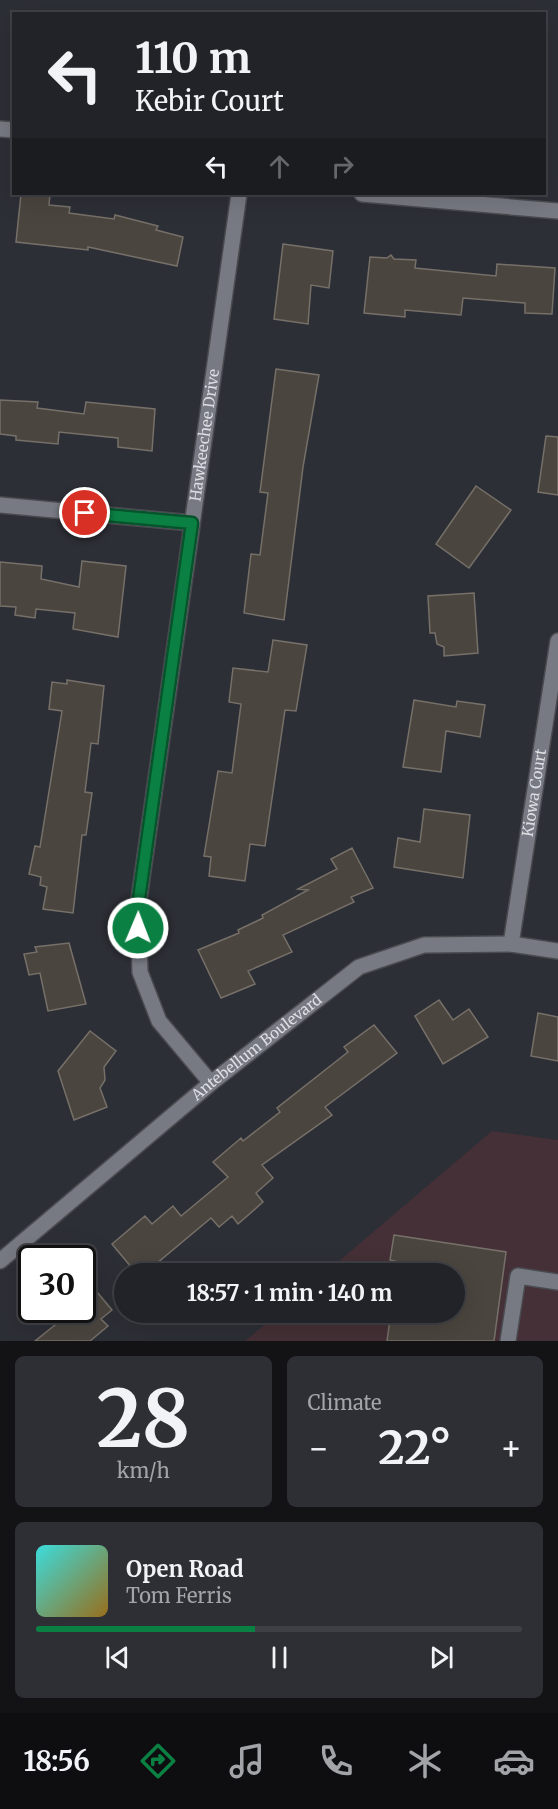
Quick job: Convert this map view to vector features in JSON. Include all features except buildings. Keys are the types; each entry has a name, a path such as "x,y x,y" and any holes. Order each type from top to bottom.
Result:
{"street":[{"name":"Hawkeechee Drive","path":"211,1083 159,1022 140,972 138,917 239,195"},
{"path":"374,195 558,211"},
{"path":"0,505 192,523"},
{"name":"Kiowa Court","path":"512,944 558,641"},
{"name":"Antebellum Boulevard","path":"0,1261 211,1083 359,967 424,945 512,944 558,951"},
{"path":"508,1341 518,1276 558,1282"}],"shaded area":[{"path":"492,1131 558,1140 558,1341 245,1341 267,1323 465,1323 465,1263 337,1263"}],"route":[{"path":"85,513 192,523 138,906 138,928"}]}
